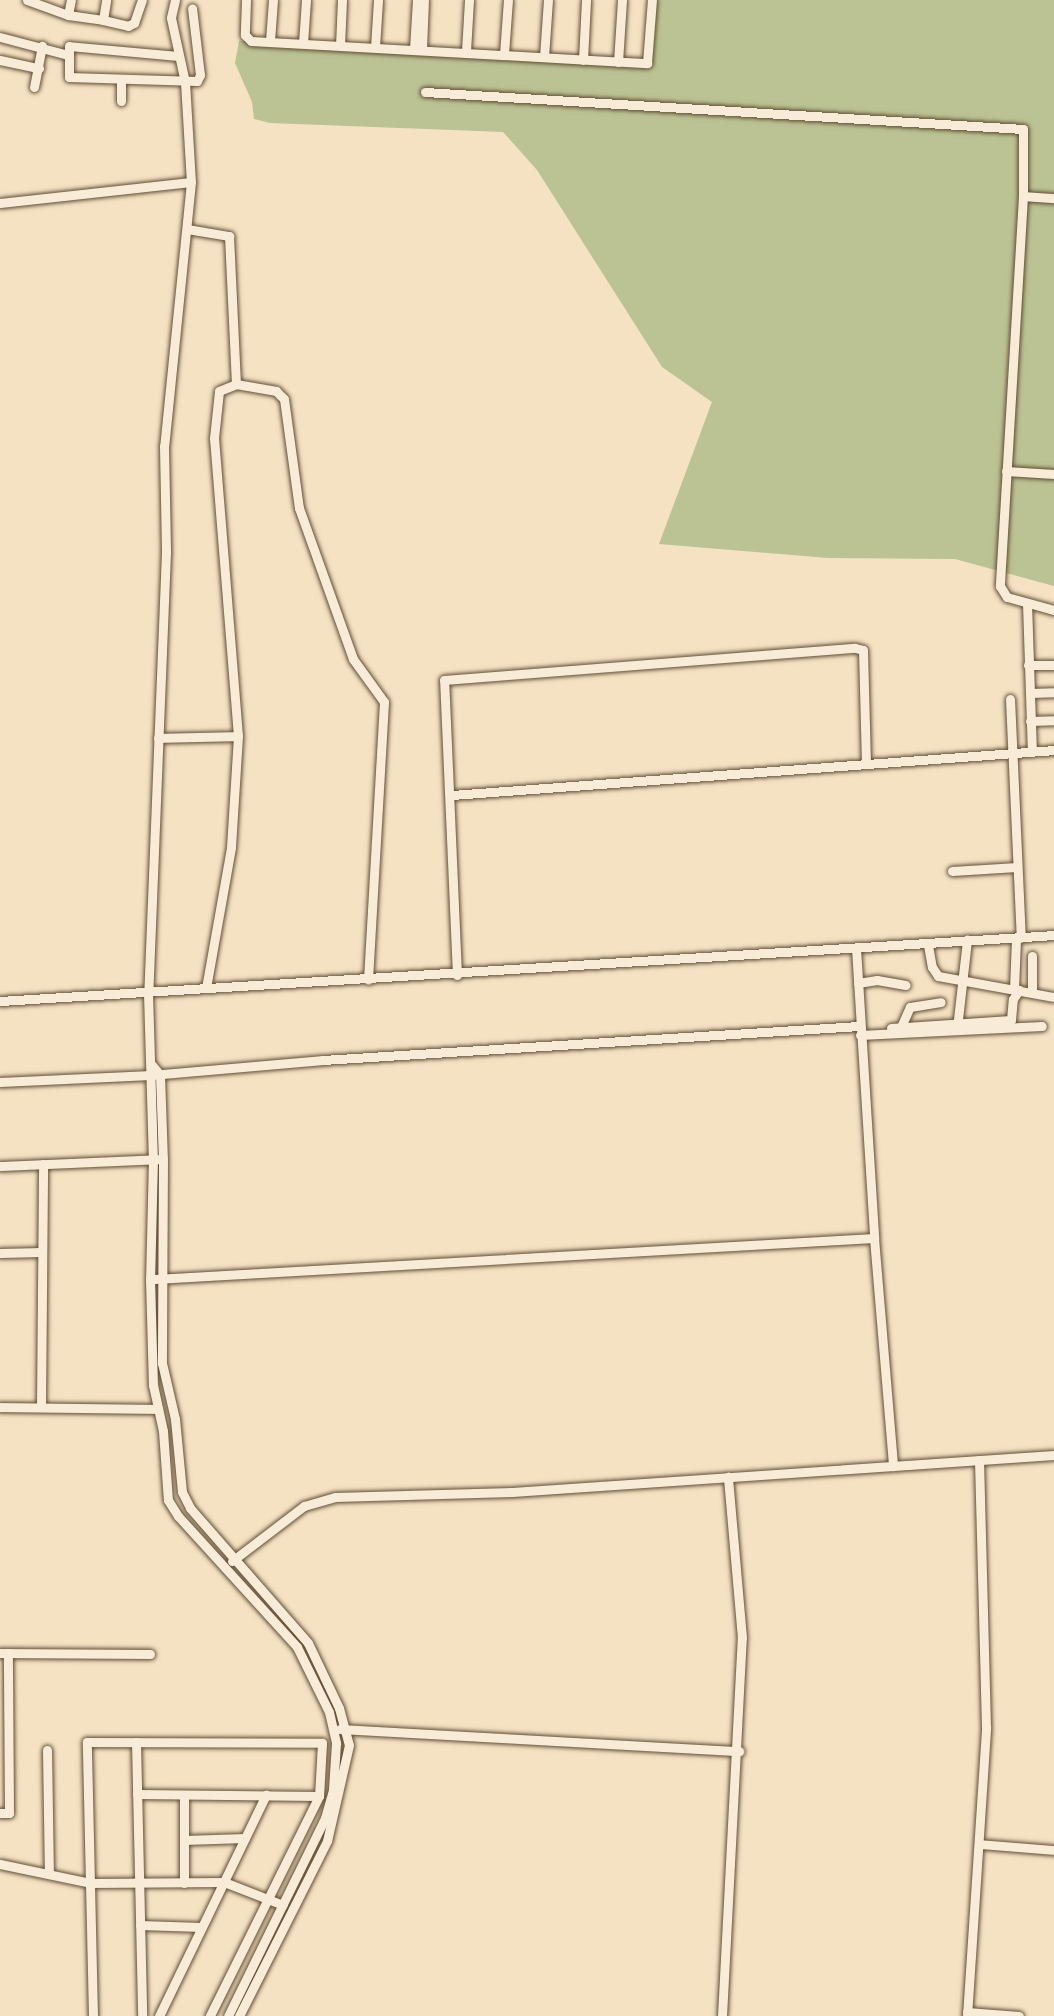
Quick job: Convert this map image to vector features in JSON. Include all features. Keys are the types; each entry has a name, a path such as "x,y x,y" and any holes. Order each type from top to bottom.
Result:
{"street":[{"path":"68,15 71,0"},
{"path":"103,20 106,0"},
{"path":"32,1 68,15 128,26 134,23 142,0"},
{"path":"175,0 171,18 185,82 191,182 166,418 166,552 148,993 158,1159 163,1378 175,1419 182,1492 190,1508 308,1643 321,1664 346,1729 348,1765 327,1841 239,2016"},
{"path":"246,0 247,39 647,63 652,0"},
{"path":"270,41 273,0"},
{"path":"303,43 306,0"},
{"path":"340,46 342,0"},
{"path":"375,46 378,0"},
{"path":"417,0 418,49"},
{"path":"418,49 424,0"},
{"path":"466,51 469,0"},
{"path":"504,54 508,0"},
{"path":"544,57 548,0"},
{"path":"583,60 586,0"},
{"path":"618,62 622,0"},
{"path":"178,56 69,46 69,76 197,81 200,75 192,8"},
{"path":"0,37 42,46 68,55"},
{"path":"34,87 42,46"},
{"path":"0,60 39,68"},
{"path":"121,79 122,101"},
{"path":"425,92 1023,129 1023,196 1000,586 1007,597 1054,610"},
{"path":"0,204 191,182"},
{"path":"1023,196 1054,198"},
{"path":"187,229 229,236 236,384"},
{"path":"206,988 231,846 238,736 214,451 219,391 236,384 276,391 284,399 299,508 353,659 384,702 368,980"},
{"path":"1006,471 1054,474"},
{"path":"1028,603 1032,752"},
{"path":"457,975 452,795 444,680 855,648 863,650 866,764"},
{"path":"1028,665 1054,665"},
{"path":"1030,693 1054,692"},
{"path":"0,1082 859,1030 896,1030 1011,1020 1016,989 1018,938 1010,699"},
{"path":"1030,721 1054,720"},
{"path":"158,738 238,736"},
{"path":"452,795 1054,750"},
{"path":"952,871 1017,867"},
{"path":"0,1001 457,975 1054,935"},
{"path":"957,1026 967,940"},
{"path":"928,945 932,967 938,976 963,983 1016,989 1054,997"},
{"path":"856,948 859,1030 893,1466"},
{"path":"1032,956 1032,992"},
{"path":"858,983 877,980 906,985"},
{"path":"896,1030 910,1007 940,1002"},
{"path":"957,1026 1042,1026"},
{"path":"0,1166 158,1159"},
{"path":"158,1159 150,1279 153,1385 158,1409 168,1500 178,1516 226,1566 297,1647 329,1712 336,1743 330,1799 325,1818 228,2016"},
{"path":"40,1407 43,1164"},
{"path":"150,1279 874,1239"},
{"path":"0,1253 42,1252"},
{"path":"0,1407 158,1409"},
{"path":"226,1566 318,1500 728,1477 1054,1455"},
{"path":"979,1460 986,1655 980,1844 967,2014 1019,2016"},
{"path":"722,2016 739,1751 742,1638 728,1477"},
{"path":"0,1813 9,1813 4,1653 150,1654"},
{"path":"331,1728 739,1751"},
{"path":"93,2016 87,1742 322,1743 319,1796 210,2016"},
{"path":"136,1742 142,2016"},
{"path":"47,1750 49,1872"},
{"path":"137,1794 319,1796"},
{"path":"184,1795 184,1883"},
{"path":"159,2016 266,1795"},
{"path":"184,1840 245,1838"},
{"path":"980,1844 1054,1850"},
{"path":"0,1864 49,1872 90,1884 224,1882 283,1905"},
{"path":"140,1925 201,1927"}],"green space":[{"path":"656,0 1054,0 1054,586 955,559 828,558 659,544 712,402 662,367 537,170 503,132 270,123 254,119 252,102 235,63 239,41 650,66"}]}
